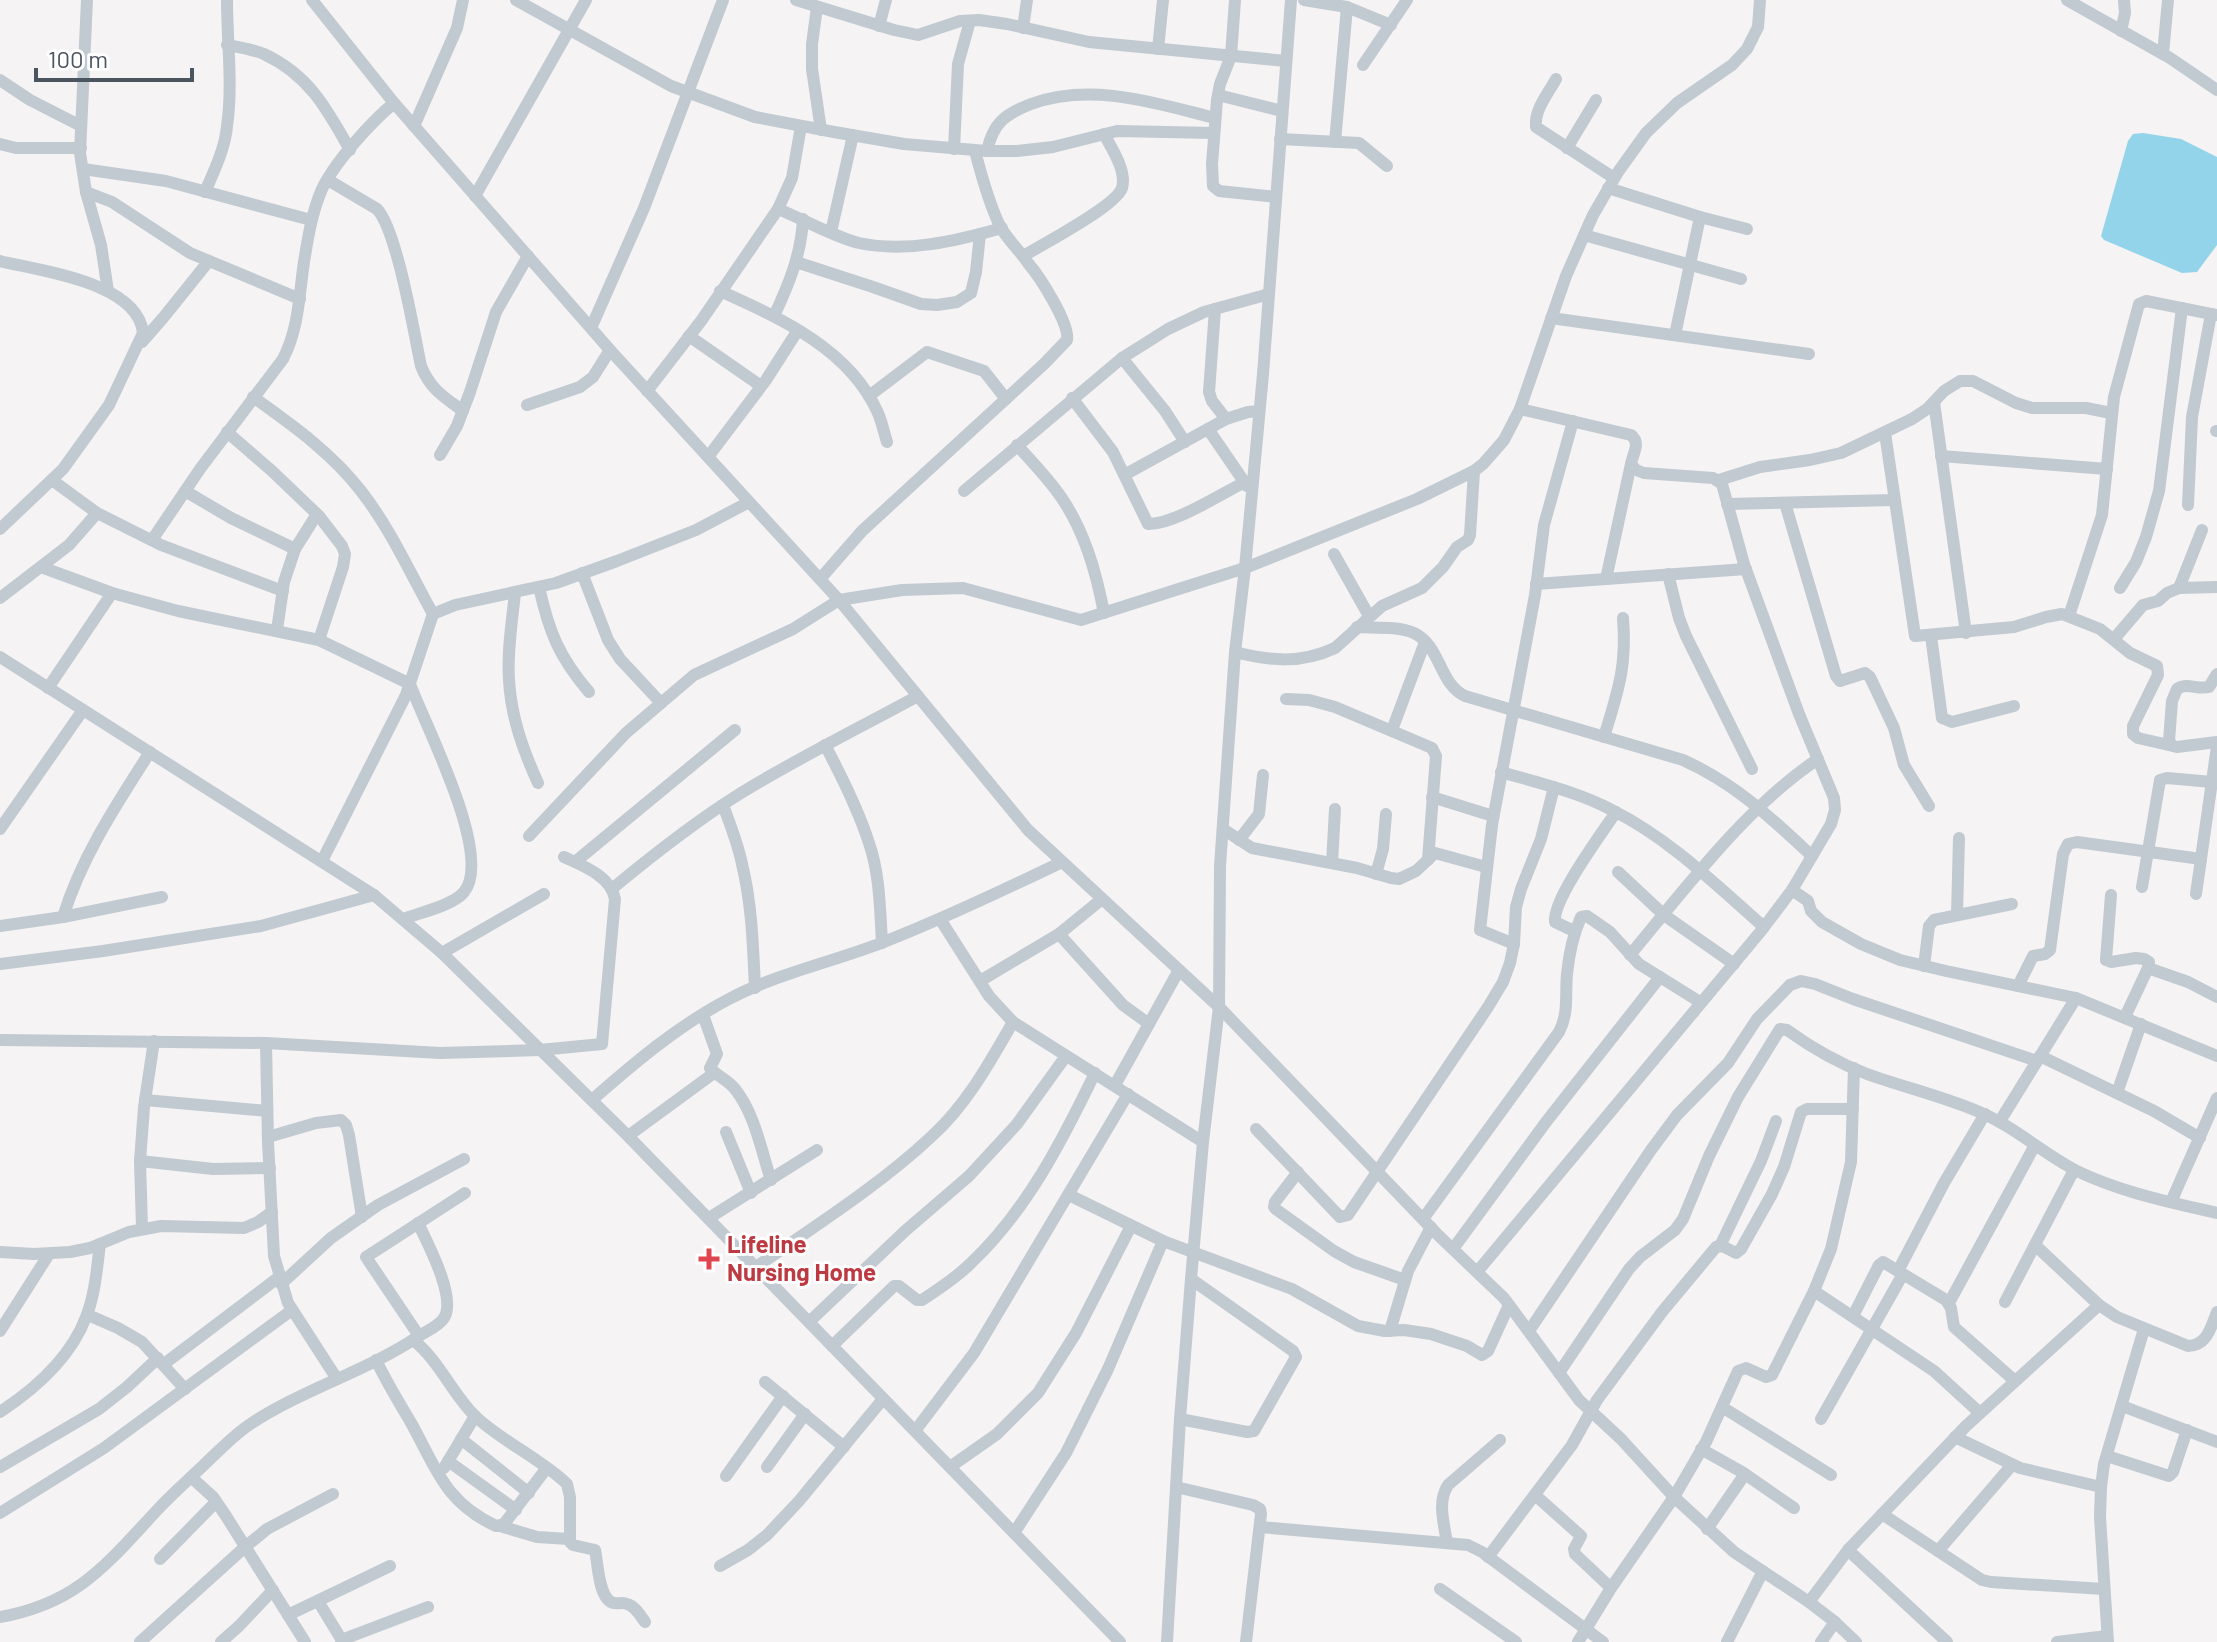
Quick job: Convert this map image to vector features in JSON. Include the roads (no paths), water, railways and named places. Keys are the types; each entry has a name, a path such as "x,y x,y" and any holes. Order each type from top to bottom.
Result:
{"street":[{"path":"87,0 81,148 86,192 101,245 108,291"},
{"path":"205,192 227,129 227,0"},
{"path":"313,0 394,103 610,350 839,600 1028,830 1219,1007 1509,1305 1590,1411 1621,1439 1674,1497 1734,1552 1809,1602 1856,1642"},
{"path":"414,126 457,28 463,0"},
{"path":"516,0 671,86 755,117 821,130 904,144 981,151 1053,147 1117,131 1214,133"},
{"path":"475,196 586,0"},
{"path":"591,328 644,208 723,0"},
{"path":"796,0 817,7 836,6 879,26 918,35 960,21 979,20 1089,42 1286,61"},
{"path":"879,26 886,0"},
{"path":"1023,28 1027,0"},
{"path":"1158,49 1163,0"},
{"path":"1235,0 1231,56 1218,95 1215,118 1212,182 1215,189 1276,197"},
{"path":"1167,1642 1193,1253 1219,1007 1220,866 1235,652 1245,568 1248,487 1259,411 1291,0"},
{"path":"1304,0 1347,7 1391,25"},
{"path":"1363,65 1407,0"},
{"path":"529,836 626,733 694,675 793,629 839,600 902,590 963,588 1081,620 1245,568 1417,499 1474,471 1504,440 1520,409 1566,276 1611,183 1646,133 1666,113 1732,65 1747,49 1758,27 1760,0"},
{"path":"2067,0 2163,54 2217,90"},
{"path":"2092,15 2096,0"},
{"path":"2121,31 2124,0"},
{"path":"2163,54 2168,0"},
{"path":"817,7 812,69 821,130"},
{"path":"1335,142 1347,7"},
{"path":"954,149 958,64 970,21"},
{"path":"227,45 261,53 284,65 304,81 325,106 350,150"},
{"path":"1556,79 1537,111 1534,123 1540,131 1611,183 1700,217 1747,229"},
{"path":"0,80 30,100 81,126"},
{"path":"820,579 862,531 1054,354 1068,336 1066,326 1002,228 992,207 981,151 998,123 1012,111 1048,98 1081,94 1111,95 1215,118"},
{"path":"1218,95 1282,111"},
{"path":"1567,148 1596,100"},
{"path":"152,540 227,432 283,359 297,319 311,220 323,187 376,117 394,103"},
{"path":"647,391 778,209 792,178 801,126"},
{"path":"1023,256 1083,220 1114,199 1121,190 1121,169 1104,134"},
{"path":"831,232 853,135"},
{"path":"1280,139 1359,143 1387,166"},
{"path":"0,144 29,148 81,148"},
{"path":"83,169 166,181 311,220"},
{"path":"328,180 383,215 427,381 463,411"},
{"path":"86,192 112,202 166,239 208,262 300,299"},
{"path":"778,209 857,243 882,246 909,247 1002,228"},
{"path":"1675,335 1700,217"},
{"path":"774,316 800,250 803,219"},
{"path":"796,262 921,304 957,302 971,293 980,234"},
{"path":"1584,235 1741,279"},
{"path":"440,455 463,411 496,312 528,256"},
{"path":"0,261 90,283 119,296 142,323 143,333 109,405 63,469 0,529"},
{"path":"139,344 208,262"},
{"path":"720,291 798,330 820,344 855,375 879,414 887,442"},
{"path":"964,491 1122,358 1168,329 1215,309 1269,294"},
{"path":"2069,616 2100,525 2114,397 2139,304 2146,301 2214,314 2192,417 2188,505"},
{"path":"2120,588 2136,562 2159,491 2182,308"},
{"path":"1215,309 1209,392 1226,419"},
{"path":"1551,318 1809,354"},
{"path":"708,457 798,330"},
{"path":"689,336 761,386"},
{"path":"527,405 580,387 593,377 610,350"},
{"path":"869,396 927,352 984,371 1006,399"},
{"path":"1122,358 1159,402 1185,442"},
{"path":"1631,464 1644,473 1719,480 1760,467 1828,457 1912,419 1953,384 1966,380 2032,408 2086,408 2111,413"},
{"path":"253,397 299,430 361,490 383,523 433,614"},
{"path":"1072,398 1113,452 1126,474 1146,523 1152,525 1179,516 1248,487"},
{"path":"1934,402 1966,633"},
{"path":"1520,409 1631,435 1636,439 1606,579"},
{"path":"1126,474 1226,419 1259,411"},
{"path":"1514,944 1480,930 1486,867 1544,525 1573,421"},
{"path":"1208,429 1248,487"},
{"path":"227,432 317,514 342,546 345,554 343,567 319,640"},
{"path":"1885,433 1914,634 1919,637 1966,633 2014,627 2054,614 2069,616 2100,629 2130,653 2159,670 2133,726 2133,734 2173,746 2217,744 2196,894"},
{"path":"1017,445 1061,496 1079,527 1092,561 1104,613"},
{"path":"1941,456 2107,469"},
{"path":"1235,652 1282,661 1303,659 1335,648 1382,606 1422,588 1457,547 1468,540 1474,471"},
{"path":"52,480 97,513 152,540 283,591"},
{"path":"1477,1272 1764,927 1792,890 1831,824 1834,798 1799,714 1746,569 1719,480"},
{"path":"185,491 231,518 295,549"},
{"path":"1727,504 1894,500"},
{"path":"322,861 410,684 433,614 582,573 696,530 749,502"},
{"path":"1785,503 1838,680 1867,674 1894,728 1904,765 1929,806"},
{"path":"0,598 69,545 97,513"},
{"path":"277,630 283,591 295,549 317,514"},
{"path":"2179,588 2202,530"},
{"path":"1334,554 1369,616"},
{"path":"41,567 112,593 178,611 319,640 410,684 466,822 471,876 462,896 403,919"},
{"path":"1536,584 1746,569"},
{"path":"582,573 608,640 620,659 661,703"},
{"path":"1668,574 1686,636 1752,769"},
{"path":"539,587 546,621 556,646 589,692"},
{"path":"2114,639 2143,605 2158,601 2179,588 2217,587"},
{"path":"48,688 112,593"},
{"path":"515,593 509,678 514,717 524,752 538,783"},
{"path":"1604,737 1624,669 1626,647 1623,618"},
{"path":"1357,627 1406,630 1416,634 1425,642 1456,692 1683,760 1711,772 1759,808 1812,856"},
{"path":"1931,636 1942,718 1952,722 2014,706"},
{"path":"1392,730 1425,642"},
{"path":"0,657 374,895 442,953 709,1218 1120,1642"},
{"path":"2173,746 2169,741 2172,701 2177,689 2185,685 2203,689 2217,677"},
{"path":"613,888 658,850 723,805 825,745 918,696"},
{"path":"1286,699 1320,702 1427,744 1435,752 1428,860"},
{"path":"0,829 83,710"},
{"path":"0,1040 266,1043 440,1053 540,1050 602,1044 615,899 613,888 607,881 570,860 735,730"},
{"path":"825,745 851,794 870,845 878,887 882,943"},
{"path":"63,917 81,870 114,808 150,752"},
{"path":"1630,955 1700,871 1759,808 1790,779 1818,759"},
{"path":"1501,772 1554,787 1616,812 1668,844 1764,927"},
{"path":"1239,840 1259,814 1263,775"},
{"path":"2142,887 2160,780 2212,782"},
{"path":"1256,1129 1342,1217 1348,1215 1503,982 1514,944 1516,907 1541,839 1554,787"},
{"path":"1432,797 1493,816"},
{"path":"723,805 742,863 748,893 755,988"},
{"path":"1332,863 1335,809"},
{"path":"1574,931 1555,922 1555,912 1616,812"},
{"path":"1376,874 1383,849 1386,814"},
{"path":"1223,829 1262,851 1399,879 1416,871 1432,854 1438,853 1486,867"},
{"path":"1957,915 1959,838"},
{"path":"2018,986 2033,956 2050,950 2063,854 2068,844 2077,842 2201,859"},
{"path":"592,1100 641,1057 729,999 786,975 882,943 976,904 1062,862"},
{"path":"1618,872 1664,915 1734,964"},
{"path":"1792,890 1808,901 1812,913 1836,932 1900,960 2076,998 2217,1056"},
{"path":"442,953 544,894"},
{"path":"0,964 261,926 374,895"},
{"path":"2111,895 2106,960 2144,959 2149,962 2125,1017"},
{"path":"0,926 162,897"},
{"path":"980,981 1059,934 1102,899"},
{"path":"1924,966 1931,923 1938,918 2012,904"},
{"path":"1390,1331 1427,1223 1559,1032 1566,1015 1567,976 1574,931 1581,917 1587,916 1610,932 1639,964 1700,1002"},
{"path":"940,919 989,996 1013,1022 1203,1142"},
{"path":"1059,934 1123,1005 1149,1024"},
{"path":"2148,968 2188,982 2217,997"},
{"path":"1115,1085 1179,970"},
{"path":"1453,1249 1546,1122 1660,977"},
{"path":"1529,1331 1668,1126 1728,1063 1757,1019 1790,985 1801,981 2038,1059 2117,1093 2200,1138"},
{"path":"2000,1121 2076,998"},
{"path":"703,1015 716,1051 716,1059 709,1066 728,1082 741,1099 771,1180"},
{"path":"756,1267 873,1183 933,1135 970,1094 1013,1022"},
{"path":"2117,1093 2141,1024"},
{"path":"1559,1373 1629,1269 1675,1230 1683,1219 1738,1097 1778,1030 1787,1030 1854,1068 2000,1121 2074,1170 2098,1181 2217,1213"},
{"path":"142,1228 140,1161 154,1041"},
{"path":"266,1043 274,1256 292,1310 337,1379"},
{"path":"809,1322 905,1231 969,1176 1017,1124 1066,1056"},
{"path":"1578,1642 1674,1497 1740,1369 1746,1368 1766,1377 1772,1375 1814,1291 1831,1249 1851,1162 1854,1068"},
{"path":"628,1136 714,1073"},
{"path":"832,1346 894,1286 902,1287 917,1300 922,1300 971,1263 1011,1219 1045,1168 1095,1073"},
{"path":"915,1431 974,1353 1128,1094"},
{"path":"2171,1202 2217,1098"},
{"path":"145,1100 267,1111"},
{"path":"1720,1246 1736,1253 1741,1249 1784,1167 1801,1112 1807,1109 1853,1109"},
{"path":"1821,1419 1873,1330 1944,1183 1985,1114"},
{"path":"268,1137 316,1123 341,1120 349,1135 362,1217"},
{"path":"1488,1557 1572,1445 1590,1411 1662,1312 1713,1249 1720,1246 1761,1161 1776,1121"},
{"path":"726,1132 751,1193"},
{"path":"1949,1303 2035,1145"},
{"path":"709,1218 817,1150"},
{"path":"0,1467 99,1409 161,1361 280,1281 331,1238 378,1205 464,1159"},
{"path":"140,1161 213,1169 270,1168"},
{"path":"2005,1302 2074,1170"},
{"path":"1298,1172 1275,1202 1277,1210 1354,1262 1405,1280"},
{"path":"416,1338 419,1333 366,1257 465,1193"},
{"path":"1069,1195 1163,1241 1292,1289 1358,1326 1431,1334 1467,1346 1482,1355 1488,1351 1509,1305"},
{"path":"0,1252 49,1254 90,1248 142,1228 161,1226 244,1228 272,1212"},
{"path":"0,1617 41,1607 85,1583 164,1502 250,1425 376,1360 441,1322 447,1314 447,1304 439,1270 418,1223"},
{"path":"950,1467 997,1434 1038,1393 1076,1333 1131,1226"},
{"path":"1014,1533 1066,1453 1108,1369 1163,1241"},
{"path":"0,1412 60,1361 76,1338 88,1315 100,1244"},
{"path":"2035,1245 2099,1305 2117,1317 2188,1346 2204,1341 2217,1312"},
{"path":"0,1331 49,1254"},
{"path":"1853,1316 1883,1262 1949,1303 1954,1327 2015,1381"},
{"path":"1180,1419 1254,1431 1296,1357 1293,1351 1191,1279"},
{"path":"1814,1291 1934,1371 1980,1413"},
{"path":"1809,1602 1848,1550 1955,1437 2099,1305"},
{"path":"0,1513 104,1448 292,1310"},
{"path":"88,1315 142,1342 185,1389"},
{"path":"2057,1642 2107,1639 2101,1487 2144,1329"},
{"path":"416,1338 475,1416 563,1480 569,1488 569,1539 573,1545 595,1550 597,1573 610,1602 630,1605 645,1622"},
{"path":"376,1360 438,1477 457,1500 492,1524 537,1537 569,1539"},
{"path":"765,1382 844,1447"},
{"path":"726,1476 783,1396"},
{"path":"720,1566 767,1535 883,1399"},
{"path":"2122,1406 2217,1442"},
{"path":"1722,1407 1831,1475"},
{"path":"767,1467 805,1414"},
{"path":"438,1477 475,1416"},
{"path":"2107,1456 2169,1476 2187,1430"},
{"path":"1955,1437 2012,1465 2101,1487"},
{"path":"461,1439 529,1493"},
{"path":"1447,1543 1441,1501 1443,1493 1448,1485 1500,1440"},
{"path":"1701,1449 1745,1474 1794,1508"},
{"path":"448,1461 516,1510"},
{"path":"1938,1551 2012,1465"},
{"path":"500,1526 516,1510 546,1469"},
{"path":"1707,1529 1745,1474"},
{"path":"191,1477 216,1502 273,1590 301,1641"},
{"path":"1176,1487 1260,1509 1246,1642"},
{"path":"140,1642 245,1547 277,1524 333,1494"},
{"path":"1535,1495 1581,1536 1574,1549 1575,1554 1611,1588"},
{"path":"160,1559 216,1502"},
{"path":"1882,1514 1982,1580 2104,1589"},
{"path":"1260,1527 1468,1545 1603,1642"},
{"path":"1848,1550 1947,1642"},
{"path":"288,1615 390,1566"},
{"path":"1727,1642 1763,1571"},
{"path":"1440,1589 1516,1642"},
{"path":"221,1642 273,1590"},
{"path":"318,1601 342,1641 428,1607"},
{"path":"1821,1642 1835,1622"}],"water":[{"path":"2133,134 2181,139 2217,157 2217,245 2197,272 2182,273 2101,236 2128,141"}],"place":[{"name":"Lifeline Nursing Home","path":"709,1259"}]}
